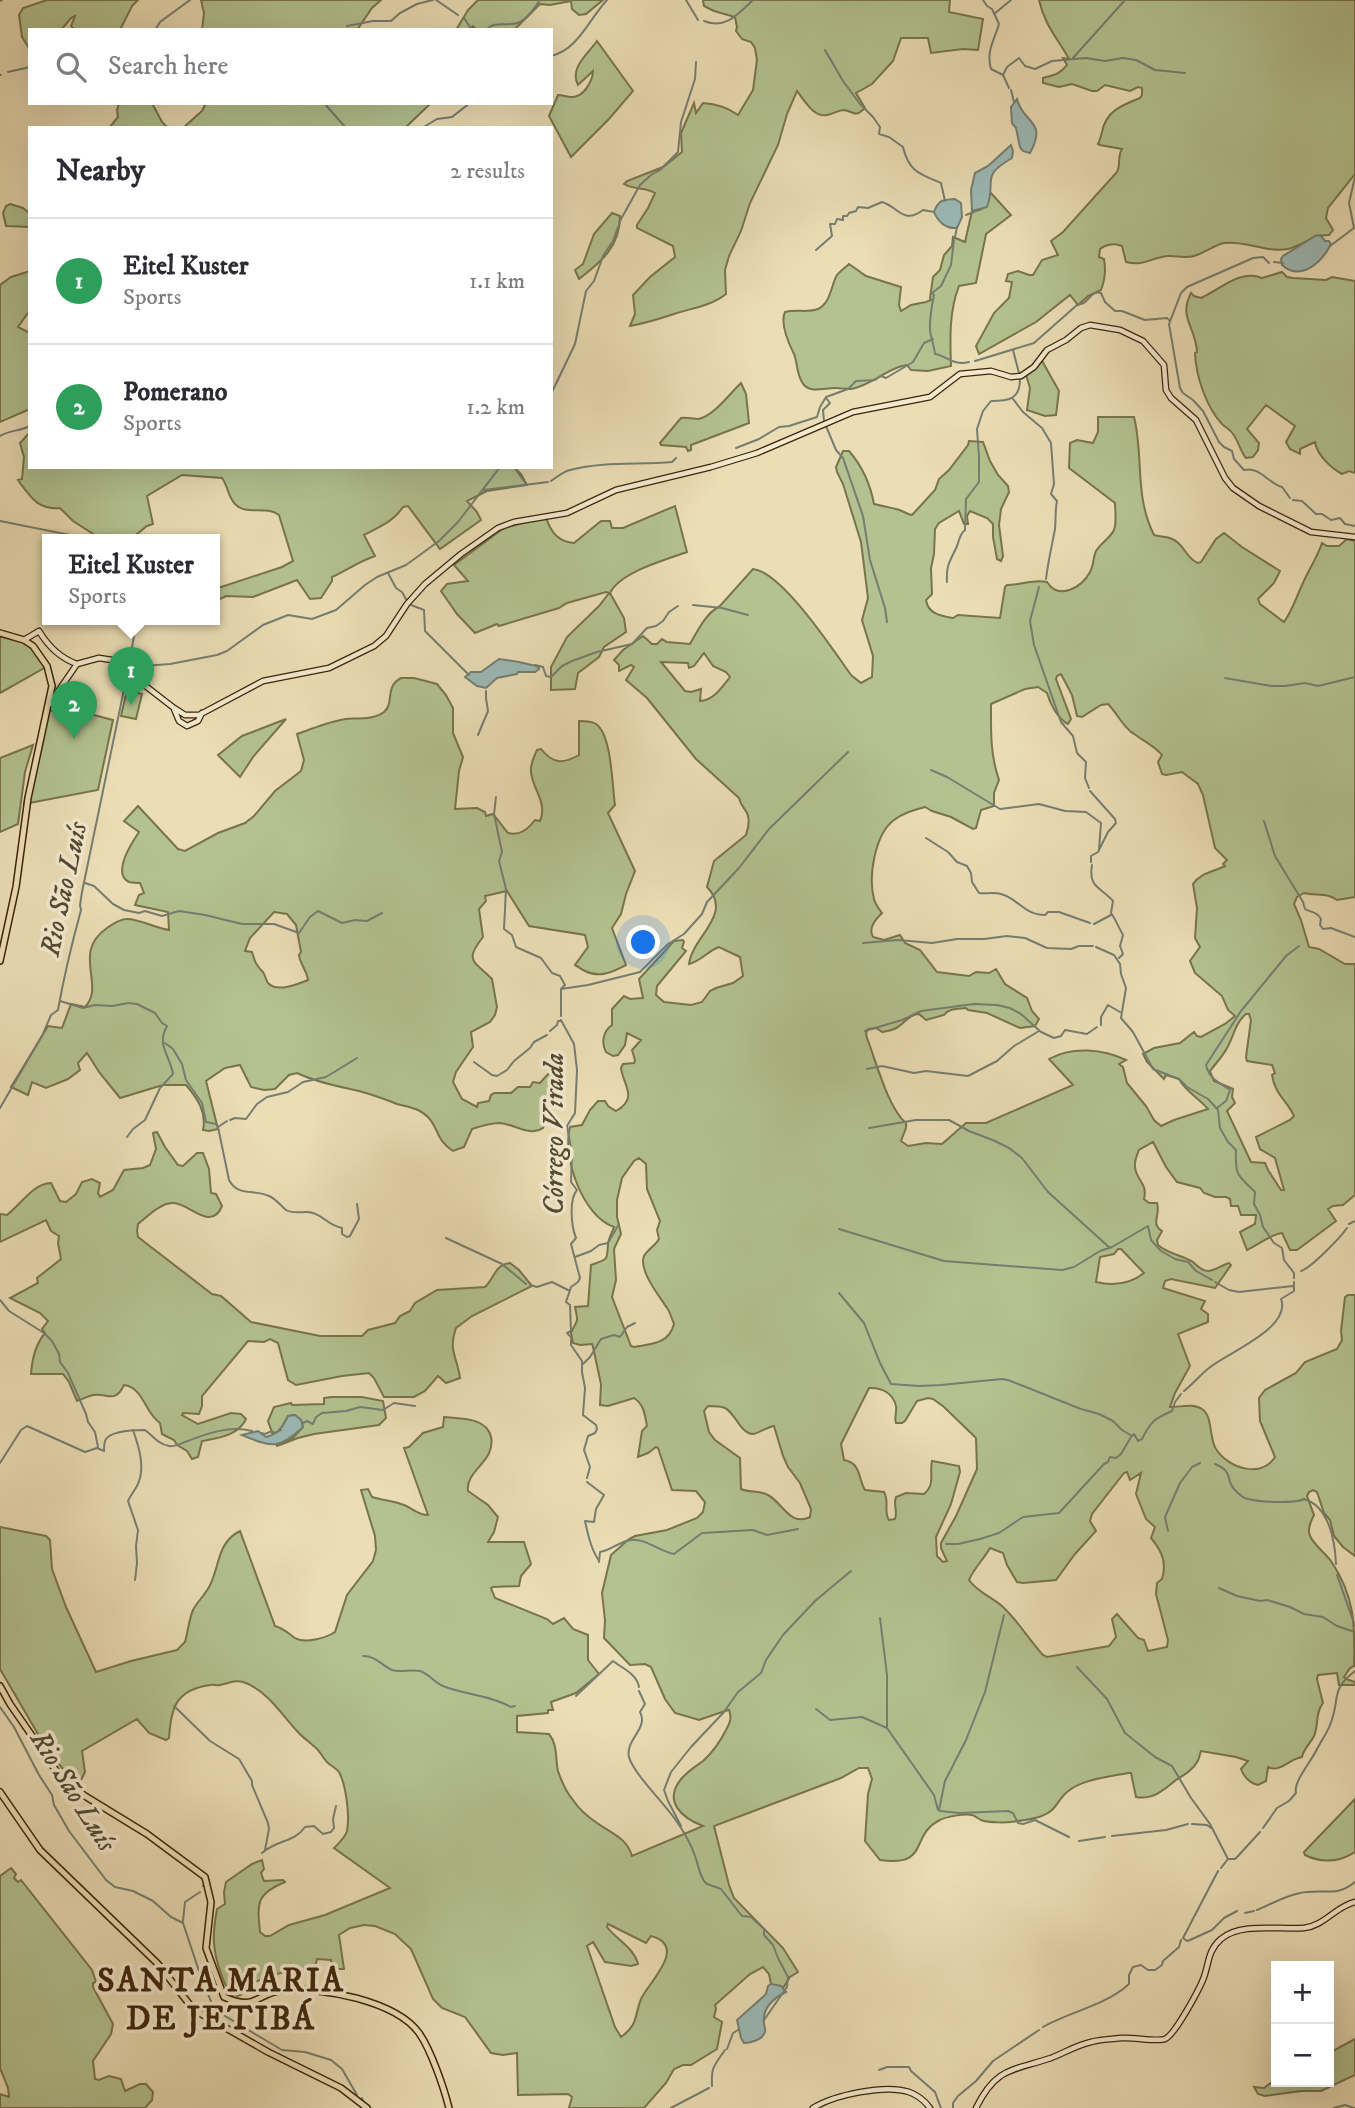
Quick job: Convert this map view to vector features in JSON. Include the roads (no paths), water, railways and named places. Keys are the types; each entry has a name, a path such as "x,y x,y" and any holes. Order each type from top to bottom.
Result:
{"main road":[{"path":"0,633 24,640 36,650 47,666 52,687 28,798 16,887 0,961"},
{"path":"0,1686 60,1774 85,1796 147,1834 205,1877 211,1902 206,1948 224,1997 247,2004 283,1990 329,1992 360,1998 391,2012 419,2033 442,2083 449,2108"},
{"path":"0,1792 40,1850 158,1964 198,2012 268,2052 341,2088 367,2108"}],"street":[{"path":"24,640 39,631 51,648 70,662 77,664 99,658 112,660 183,714 199,715 263,681 330,668 374,646 390,630 407,604 425,584 473,545 505,525 568,513 616,489 711,467 757,453 853,412 930,397 960,374 991,371 1017,377 1026,374 1047,350 1090,325 1120,330 1140,338 1163,363 1166,390 1196,420 1230,485 1259,506 1311,532 1355,537"},
{"path":"47,707 77,664"},
{"path":"174,708 180,722 188,726"},
{"path":"188,726 198,721 203,713"},
{"path":"180,722 183,714"},
{"path":"188,726 190,716"},
{"path":"975,2108 990,2084 1015,2067 1047,2059 1093,2041 1167,2038 1175,2030 1198,1989 1209,1955 1217,1942 1227,1935 1251,1930 1310,1927 1321,1923 1343,1906 1355,1902"},
{"path":"813,2108 840,2097 894,2090 916,2095 930,2108"}],"water":[{"path":"1017,99 1035,128 1035,142 1030,153 1020,147 1016,128 1012,123 1011,107"},
{"path":"1011,145 1012,158 992,175 987,207 972,211 971,190 975,173 988,166"},
{"path":"955,199 961,203 962,217 957,228 953,228 943,224 934,212 942,201"},
{"path":"1320,235 1331,244 1317,263 1303,271 1289,270 1282,265 1283,256"},
{"path":"499,659 529,664 539,669 497,678 486,688 477,686 465,677 471,672 481,672"},
{"path":"295,1415 301,1420 303,1427 281,1443 268,1444 242,1435 258,1431 266,1437 270,1436 280,1430 288,1416"},
{"path":"771,1984 781,1986 786,1992 773,2000 767,2008 763,2036 744,2043 737,2020 766,1994"}],"waterway":[{"path":"156,28 160,22 190,0"},
{"path":"347,26 391,21 417,4 433,0"},
{"path":"436,0 458,15"},
{"path":"489,28 523,20 540,0"},
{"path":"553,55 576,41 607,0"},
{"path":"686,0 698,20"},
{"path":"704,21 725,22 753,0"},
{"path":"983,0 992,9 999,24 990,51 991,69 1003,75 1009,88"},
{"path":"994,14 1011,0"},
{"path":"1073,58 1125,0"},
{"path":"464,18 471,28"},
{"path":"825,50 843,81 880,127 879,134 889,137 903,147 916,171 941,183 945,201"},
{"path":"1003,75 1007,67 1019,58 1025,66 1035,69 1052,61 1086,58 1105,61 1123,58 1136,60 1155,70 1185,73"},
{"path":"553,390 575,344 586,291 594,281 621,219 640,185 678,152 681,122 695,79 696,62"},
{"path":"8,72 28,67"},
{"path":"1011,90 1014,102"},
{"path":"326,105 344,126"},
{"path":"425,126 437,119 452,117 467,105"},
{"path":"1330,246 1354,228 1349,203 1355,177"},
{"path":"816,250 832,236 830,224 835,224 837,219 843,220 843,216 856,211 858,207 868,208 882,202 901,214 911,216 923,210 934,212"},
{"path":"966,215 976,211"},
{"path":"955,237 957,227"},
{"path":"954,240 951,265 941,286 932,293 930,332 935,354 954,362 969,362"},
{"path":"1269,263 1263,257 1253,258 1187,287 1181,293 1169,324 1183,393 1203,411 1219,442 1232,451 1234,459 1244,470 1259,473 1282,487 1290,498"},
{"path":"1274,262 1283,263"},
{"path":"975,361 1034,343 1077,305 1096,293 1101,293 1105,302 1115,311 1145,320 1167,318 1170,321"},
{"path":"736,448 779,427 817,417 826,397 848,389 856,381 875,380 881,376 886,378 913,362 924,343 933,339"},
{"path":"1013,350 1019,373"},
{"path":"947,582 949,563 965,530 966,499 979,482 977,429 983,411 991,401 1012,398 1018,391 1020,379"},
{"path":"824,421 823,410 830,403 826,398"},
{"path":"1013,399 1023,412 1042,428 1051,443 1054,484 1051,494 1057,501 1046,579"},
{"path":"826,426 836,450 843,458 863,516 870,560 887,622"},
{"path":"0,436 28,427"},
{"path":"551,481 565,472 583,467 672,462 676,458"},
{"path":"131,663 144,666 170,664 217,655 227,651 263,625 288,615 312,619 336,610 365,585 406,565 439,541 458,522 498,469"},
{"path":"515,469 526,484"},
{"path":"483,490 548,482"},
{"path":"1293,500 1302,501 1316,514 1322,514 1331,520 1340,518 1345,524 1355,526"},
{"path":"0,521 65,534"},
{"path":"388,573 407,601"},
{"path":"1039,587 1030,621 1034,645 1061,722 1073,736 1077,753 1086,762 1085,778 1089,788"},
{"path":"411,605 424,610 425,631 469,675"},
{"path":"693,605 722,608 748,615"},
{"path":"535,665 543,667 546,676 551,677 572,661 632,644 647,628 656,626 678,606"},
{"path":"128,670 136,625"},
{"name":"Rio São Luís","path":"0,1108 43,1034 51,1015 58,1010 81,910 82,892 127,675"},
{"path":"1225,678 1271,686 1305,683 1318,686 1355,677"},
{"path":"478,735 488,711 486,691"},
{"path":"561,989 640,972 668,944 684,934 702,914 707,902 739,868 769,829 848,752"},
{"path":"931,770 1000,809 1039,804 1065,811 1086,812 1101,823 1099,849"},
{"path":"1090,791 1116,823 1098,852 1091,856 1091,862"},
{"name":"Córrego Virada","path":"496,797 494,814 502,852 499,861 506,889 504,929 512,935 516,947 541,958 552,973 560,976 565,985 561,989 561,1016"},
{"path":"1264,821 1275,856 1305,909 1319,916 1323,929 1331,928 1355,937"},
{"path":"926,838 948,852 957,862 967,866 979,893 1001,894 1038,914 1059,912 1090,923"},
{"path":"1092,865 1094,883 1113,901 1111,913 1123,935 1120,946 1123,954 1119,958"},
{"path":"85,883 94,886 113,904 124,910 139,913 145,911 162,916 179,911 242,924 274,924 299,933 310,917 318,911 342,923 367,921 382,913"},
{"path":"1094,924 1111,915"},
{"path":"863,943 898,940 932,943 1007,936 1025,938 1047,948 1093,946"},
{"path":"1217,1108 1226,1101 1230,1090 1212,1077 1206,1065 1241,1011 1286,956 1299,946"},
{"path":"1096,947 1114,955 1120,964 1126,988 1121,1018 1133,1032 1153,1069 1179,1079 1208,1099 1218,1110 1220,1128 1236,1150 1238,1174 1255,1192 1254,1204 1263,1227 1274,1243 1282,1248 1284,1260 1294,1273 1294,1278"},
{"path":"60,1001 83,1008 95,1005 137,1004 155,1013 167,1026 163,1045 173,1074 160,1088 145,1120 127,1137"},
{"path":"865,1031 921,1011 974,1004 1010,1008 1041,1032 1054,1038 1061,1036 1065,1030 1087,1034 1097,1027"},
{"path":"1101,1025 1101,1017 1108,1005 1120,1012"},
{"name":"Córrego Virada","path":"561,1020 574,1044 577,1070 575,1113 567,1126 572,1153 571,1182 577,1190 572,1213 576,1238 571,1244 580,1278 571,1287 566,1302 570,1305 571,1331 567,1333 571,1337 571,1345 582,1361 585,1388 583,1415 596,1425 597,1429 588,1436 584,1450 590,1467 587,1478"},
{"path":"550,1031 561,1021"},
{"path":"867,1069 882,1066 914,1073 926,1071 968,1076 997,1061 1014,1046 1039,1031"},
{"path":"474,1062 497,1076 507,1070 534,1042 547,1035"},
{"path":"165,1043 173,1049 182,1064 186,1080 202,1103 206,1122 218,1127 227,1121"},
{"path":"230,1120 246,1119 257,1104 267,1097 288,1092 303,1082 326,1077 357,1058"},
{"path":"869,1128 916,1120 949,1120 995,1141 1022,1158 1048,1192 1110,1248"},
{"path":"218,1127 229,1180 237,1189 269,1196 289,1211 317,1215 342,1228 342,1234 347,1237 359,1219 357,1204"},
{"path":"1349,1224 1355,1221"},
{"path":"575,1257 608,1243 619,1224"},
{"path":"839,1229 944,1261 1062,1270 1074,1267 1148,1226 1151,1240 1161,1251 1175,1259 1188,1262 1196,1271 1212,1280"},
{"path":"1301,1271 1319,1258 1347,1228"},
{"path":"446,1238 502,1264 526,1284"},
{"path":"530,1285 537,1287 552,1282 568,1290"},
{"path":"1215,1282 1239,1292 1293,1286"},
{"path":"1184,1391 1209,1368 1268,1330 1282,1310 1281,1299 1294,1291 1294,1282"},
{"path":"839,1293 864,1323 891,1384 919,1386 1008,1380 1099,1414 1132,1436 1134,1434 1138,1441 1154,1421 1172,1411 1181,1394"},
{"name":"Rio São Luís","path":"0,1300 9,1311 52,1341 95,1432 98,1447"},
{"path":"583,1364 601,1339 614,1335 620,1337 627,1327 635,1323"},
{"path":"303,1423 307,1421 313,1424 316,1417 322,1413 360,1407 383,1410 394,1403 415,1406"},
{"path":"0,1463 21,1430 27,1426 85,1452 97,1448 104,1451 106,1439 124,1431 145,1430 159,1442 171,1446 218,1431 252,1431"},
{"path":"133,1430 141,1465 140,1479 128,1501 138,1530 135,1580"},
{"path":"261,1433 281,1430"},
{"path":"946,1544 958,1544 999,1533 1023,1517 1059,1513 1110,1457 1116,1458 1121,1454 1131,1437"},
{"path":"1168,1531 1165,1517 1180,1483 1192,1467 1200,1463"},
{"path":"1215,1464 1225,1470 1231,1485 1246,1498 1276,1502 1304,1499 1313,1503 1329,1526 1336,1564"},
{"name":"Córrego Virada","path":"587,1482 604,1495 596,1509 594,1522 585,1521 599,1561"},
{"path":"599,1562 600,1552 631,1540 642,1541 674,1554 702,1533 753,1530 767,1535 798,1529"},
{"path":"681,1826 664,1790 671,1772 724,1712 738,1692 761,1673 766,1660 783,1635 815,1601 851,1571"},
{"path":"1337,1575 1355,1626"},
{"path":"1219,1588 1237,1596 1267,1600 1304,1614 1323,1617 1337,1626 1355,1632"},
{"path":"939,1810 945,1781 966,1740 985,1692 1004,1615"},
{"path":"880,1618 887,1675 887,1727"},
{"path":"363,1656 375,1659 392,1670 420,1671 443,1686 515,1706"},
{"path":"576,1696 613,1661 632,1675 639,1687"},
{"path":"1077,1667 1107,1699 1125,1733 1155,1757 1172,1766 1210,1824 1228,1859"},
{"path":"1263,1828 1277,1808 1296,1793 1300,1778 1330,1725 1339,1690 1355,1671"},
{"name":"Córrego Virada","path":"639,1691 645,1704 640,1712 642,1723 630,1745 629,1757 632,1764 682,1830 704,1881 721,1889 742,1916 751,1917 764,1929 764,1935 773,1945 788,1977 787,1987 764,2020"},
{"path":"174,1706 210,1741 239,1759 252,1781 268,1823 265,1850"},
{"name":"Rio São Luís","path":"0,1707 52,1795 54,1805 69,1831 106,1880 115,1887 133,1891 153,1901 171,1917 183,1923 212,2004 220,2013 282,2050 305,2052 331,2060 342,2069 357,2095"},
{"path":"816,1709 830,1720 862,1717 887,1728 934,1795 938,1810"},
{"path":"262,1853 296,1836 305,1827 314,1826 323,1834 331,1832 334,1828 336,1806"},
{"path":"940,1811 1008,1811 1013,1813 1018,1823 1035,1820 1069,1837"},
{"path":"1112,1836 1166,1830 1188,1824"},
{"path":"1192,1824 1207,1825 1211,1828"},
{"path":"1221,1868 1228,1859 1235,1859 1260,1832"},
{"path":"1079,1841 1105,1837"},
{"path":"1218,1871 1183,1938 1187,1941 1212,1930 1224,1918 1237,1911"},
{"path":"203,1886 209,1880"},
{"path":"1257,1910 1294,1894 1341,1890 1355,1882"},
{"path":"183,1921 185,1902 200,1892"},
{"path":"1245,1913 1254,1911"},
{"path":"1043,2027 1120,1992 1129,1984 1133,1967 1141,1965 1148,1970 1155,1970 1179,1947 1181,1940"},
{"path":"727,2049 733,2033 738,2030"},
{"path":"953,2108 958,2096 976,2081 993,2061 1039,2030"},
{"path":"712,2086 714,2067 725,2050"},
{"name":"Córrego Virada","path":"879,2070 887,2067 909,2067 935,2092 941,2108"},
{"path":"671,2108 709,2088"},
{"name":"Rio São Luís","path":"362,2098 363,2102"},
{"path":"1334,2108 1345,2105 1354,2108"}],"place":[{"name":"Eitel Kuster","path":"131,705"},
{"name":"Pomerano","path":"74,739"}],"district":[{"name":"SANTA MARIA DE JETIBÁ","path":"221,2000"}]}
